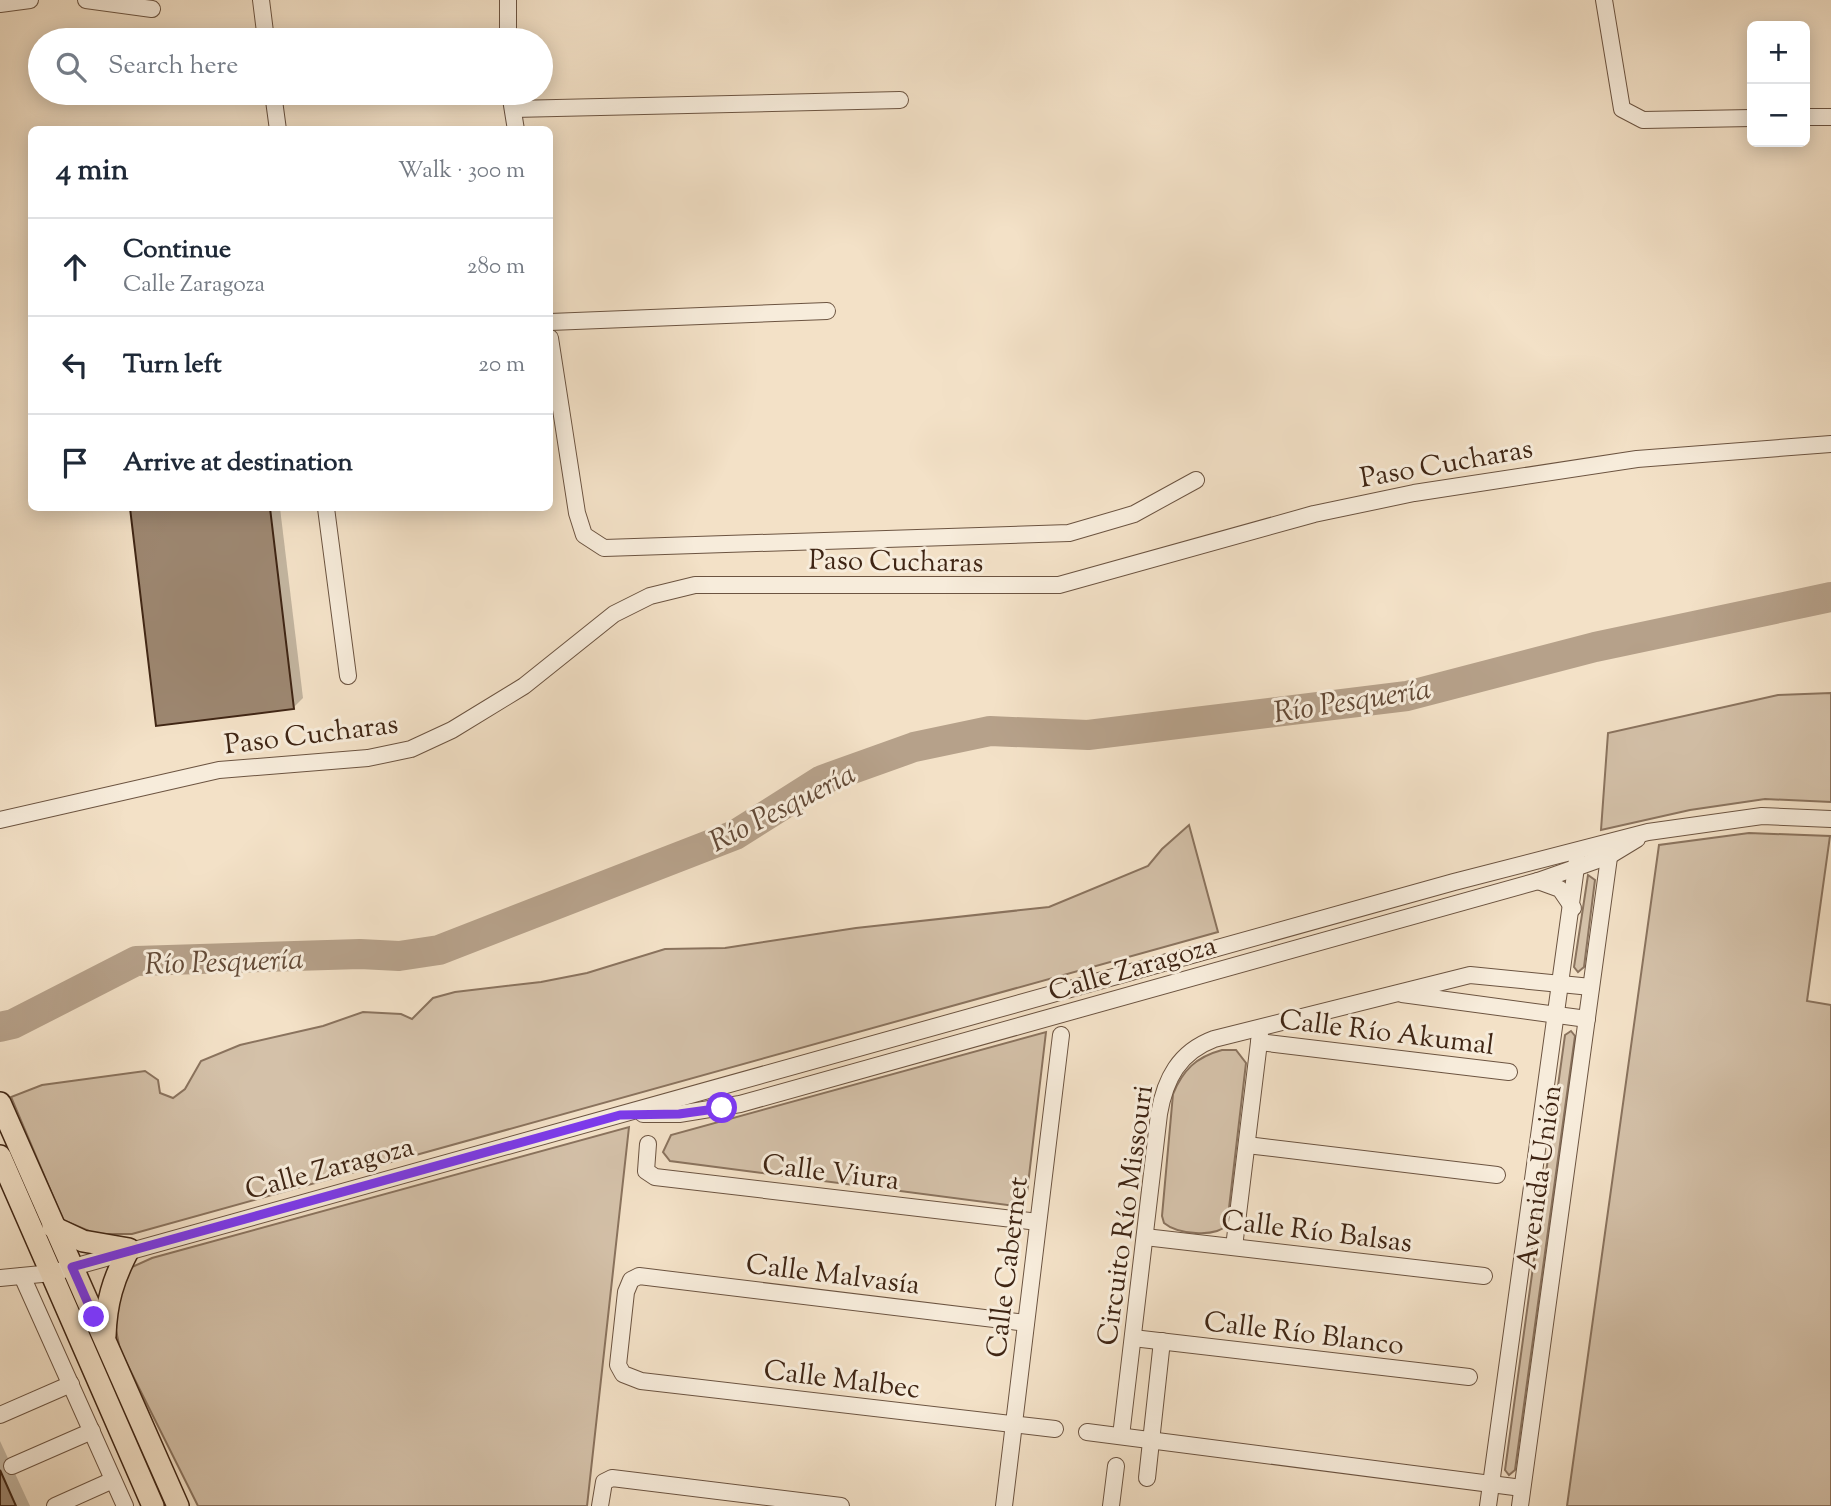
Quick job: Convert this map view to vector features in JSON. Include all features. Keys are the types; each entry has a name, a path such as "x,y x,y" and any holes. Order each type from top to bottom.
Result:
{"main road":[{"path":"1,1106 53,1227 62,1270 153,1506"},
{"path":"0,1156 105,1342 178,1506"},
{"path":"53,1227 83,1241 129,1250 116,1273 107,1300 105,1342"}],"street":[{"path":"0,4 30,0"},
{"path":"86,0 152,9"},
{"path":"261,0 264,28"},
{"path":"508,0 508,28"},
{"path":"1604,0 1622,109 1643,120 1747,118"},
{"path":"553,101 900,100"},
{"path":"275,105 277,126"},
{"path":"513,105 515,126"},
{"path":"1810,117 1831,117"},
{"path":"553,322 827,311"},
{"path":"553,357 577,513 584,535 604,548 1069,533 1134,514 1196,480"},
{"name":"Paso Cucharas","path":"0,820 219,770 369,758 411,749 452,730 524,686 614,614 650,596 695,585 1051,586 1314,514 1414,493 1646,458 1831,444"},
{"path":"326,511 348,676"},
{"name":"Calle Zaragoza","path":"620,1115 679,1114 740,1104 1538,881 1577,868 1648,832 1762,816 1831,819"},
{"name":"Calle Zaragoza","path":"0,1278 62,1270 1578,850 1610,849"},
{"name":"Avenida Unión","path":"1520,1506 1610,849"},
{"name":"Avenida Unión","path":"1488,1506 1573,908 1578,850"},
{"path":"1538,881 1560,889 1573,908"},
{"name":"Circuito Río Missouri","path":"1121,1436 1159,1114 1169,1077 1184,1057 1198,1046 1260,1035 1392,993 1470,975 1591,987"},
{"path":"1066,990 1072,1011"},
{"name":"Circuito Río Missouri","path":"1392,993 1587,1019"},
{"name":"Calle Cabernet","path":"1004,1506 1061,1035"},
{"path":"1234,1247 1260,1035"},
{"name":"Calle Río Akumal","path":"1260,1035 1509,1072"},
{"name":"Calle Viura","path":"648,1144 646,1171 655,1177 1038,1222"},
{"path":"1247,1145 1497,1175"},
{"name":"Calle Río Balsas","path":"1145,1237 1484,1276"},
{"path":"22,1276 125,1506"},
{"name":"Calle Malvasía","path":"623,1374 618,1359 626,1292 635,1277 1026,1323"},
{"name":"Calle Río Blanco","path":"1133,1338 1469,1377"},
{"name":"Circuito Río Missouri","path":"1147,1478 1162,1341"},
{"name":"Calle Malbec","path":"623,1374 641,1381 1055,1429"},
{"path":"0,1415 71,1384"},
{"path":"12,1466 92,1432"},
{"path":"1087,1432 1522,1488"},
{"path":"1111,1506 1116,1466"},
{"path":"600,1506 606,1479 841,1506"},
{"path":"55,1506 113,1480"}],"shaded area":[{"path":"1831,693 1831,802 1765,799 1690,810 1601,830 1608,733 1778,695"},
{"path":"1189,825 1218,932 132,1234 96,1234 63,1220 11,1097 42,1085 145,1071 158,1080 160,1093 173,1098 185,1089 201,1061 240,1045 323,1026 363,1012 401,1014 412,1019 433,998 455,992 541,982 587,973 665,949 725,948 856,928 1049,907 1148,866 1162,849"},
{"path":"1749,833 1830,836 1807,1001 1831,1005 1831,1506 1567,1506 1659,845"},
{"path":"1588,875 1595,880 1584,967 1578,972 1574,967"},
{"path":"1571,1031 1575,1036 1515,1470 1509,1475 1505,1470 1565,1035"},
{"path":"1046,1032 1027,1193 1015,1206 670,1161 663,1152 671,1135"},
{"path":"1222,1050 1236,1050 1246,1063 1227,1225 1214,1232 1186,1232 1164,1223 1162,1216 1173,1094 1181,1078 1192,1066 1205,1056"},
{"path":"629,1127 587,1506 198,1506 120,1350 116,1330 118,1294 132,1267 152,1258"}],"building":[{"path":"130,511 270,511 294,709 156,726"},
{"path":"0,1470 16,1506 0,1506"}],"waterway":[{"name":"Río Pesquería","path":"0,1027 13,1024 136,961 360,954 399,956 439,950 735,835 822,780 914,747 990,731 1088,735 1407,696 1595,647 1831,597"}],"route":[{"path":"94,1317 72,1267 620,1115 679,1114 722,1108"}]}
